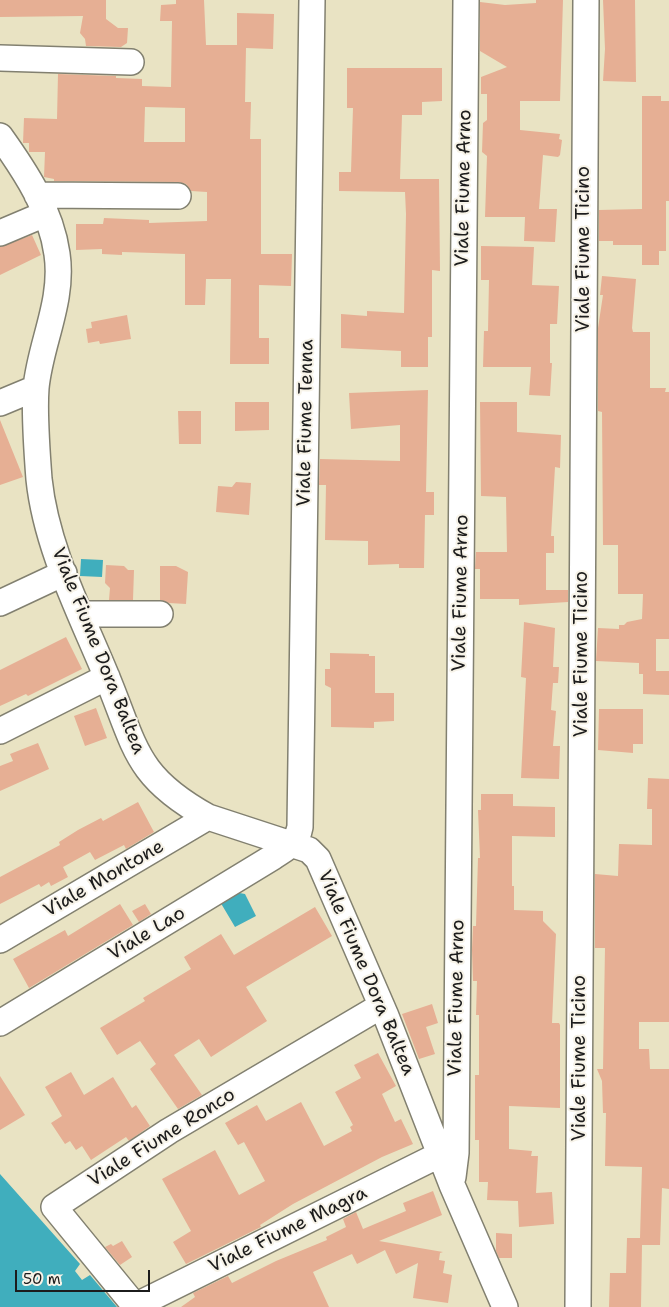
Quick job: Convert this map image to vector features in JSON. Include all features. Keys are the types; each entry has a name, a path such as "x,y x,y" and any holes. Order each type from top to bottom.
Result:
{"street":[{"name":"Viale Fiume Tenna","path":"293,844 298,838 300,827 312,0"},
{"name":"Viale Fiume Arno","path":"452,1185 456,1153 466,0"},
{"name":"Viale Fiume Ticino","path":"578,1307 586,0"},
{"path":"0,58 131,62"},
{"name":"Viale Fiume Dora Baltea","path":"0,136 27,174 41,205 57,254 58,279 52,320 36,388 40,479 44,506 64,573 135,750 143,765 158,783 177,799 208,817 309,850 318,859 381,1006 452,1185 505,1307"},
{"path":"0,233 41,205 178,196"},
{"path":"0,403 36,388"},
{"path":"0,604 64,573"},
{"path":"80,614 160,614"},
{"path":"0,731 107,677"},
{"name":"Viale Montone","path":"0,940 208,817"},
{"name":"Viale Lao","path":"0,1023 293,844"},
{"name":"Viale Fiume Ronco","path":"135,1306 54,1207 169,1131 381,1006"},
{"name":"Viale Fiume Magra","path":"135,1306 441,1154"}],"water":[{"path":"81,559 103,560 102,577 80,576"},
{"path":"234,892 245,894 256,916 235,927 219,900"},
{"path":"0,1174 80,1264 75,1271 82,1280 90,1275 117,1307 0,1307"}],"building":[{"path":"0,0 106,0 106,19 118,28 128,28 127,43 121,47 86,46 85,39 80,33 83,16 0,17"},
{"path":"176,0 204,0 206,45 237,45 237,13 274,14 273,49 246,48 245,102 251,102 250,139 261,139 261,254 292,254 291,286 259,285 259,338 269,338 269,364 230,364 231,279 206,279 205,305 185,305 185,254 122,252 122,255 102,254 102,249 76,250 76,224 103,224 104,218 149,220 149,223 207,221 207,192 191,191 186,184 178,182 54,181 54,179 44,177 45,152 29,152 29,143 23,143 24,118 57,119 58,74 116,76 116,78 142,79 142,86 171,87 172,21 160,21 161,5 176,4","holes":["145,107 185,108 185,142 144,142"]},
{"path":"536,0 563,0 560,101 520,101 520,130 560,134 559,139 562,140 558,157 543,155 539,209 557,209 555,242 524,241 525,217 485,217 487,156 482,152 483,123 487,120 487,94 481,94 481,77 507,67 480,51 480,2 505,5 536,3"},
{"path":"603,0 635,0 636,82 603,81 605,49"},
{"path":"347,68 442,68 442,101 422,102 422,115 402,115 400,179 439,179 440,271 432,270 432,337 428,337 428,367 401,367 401,351 341,348 341,314 367,316 367,311 404,313 405,192 339,191 339,172 351,172 353,108 347,108"},
{"path":"642,96 661,96 661,101 669,101 669,201 666,201 666,251 659,251 659,265 642,265 642,245 613,245 613,241 599,241 599,210 642,209"},
{"path":"32,235 41,255 0,275 0,247"},
{"path":"481,246 534,247 532,285 559,286 557,324 550,324 550,363 552,363 550,396 529,395 531,367 483,367 484,331 488,331 489,280 481,280"},
{"path":"602,276 636,279 633,332 650,332 650,388 666,388 665,392 669,392 669,639 656,639 656,671 669,671 669,695 643,694 643,674 639,674 639,663 596,661 598,628 619,629 619,625 642,619 643,594 618,594 618,545 603,545 602,412 598,411 598,328 603,295 600,295"},
{"path":"127,315 131,339 100,344 99,341 88,343 86,329 92,328 91,322"},
{"path":"428,390 426,492 434,492 434,515 425,515 424,568 399,568 399,564 368,565 368,541 325,540 326,485 319,485 320,459 400,461 400,425 351,429 349,393"},
{"path":"235,402 269,402 269,430 235,431"},
{"path":"480,402 517,402 517,432 561,435 560,468 555,467 551,536 554,536 554,553 546,553 546,590 568,590 568,602 519,605 519,599 480,599 480,569 475,569 476,552 507,552 506,497 481,496"},
{"path":"178,411 201,411 201,444 179,444"},
{"path":"0,420 23,477 0,485"},
{"path":"236,482 251,483 249,515 216,512 218,486 232,487"},
{"path":"106,565 124,566 128,570 134,570 133,600 109,600 110,588 105,583"},
{"path":"160,566 176,566 188,572 186,604 169,603 160,600"},
{"path":"524,622 555,628 553,667 559,667 558,683 553,683 551,710 556,711 553,746 560,746 559,779 521,778 526,678 521,677"},
{"path":"66,637 82,669 28,696 26,694 0,706 0,670"},
{"path":"330,653 369,654 369,656 375,656 375,693 394,693 394,721 374,722 374,728 331,727 331,688 325,685 325,669 330,669"},
{"path":"96,708 107,738 85,746 74,716"},
{"path":"599,709 643,709 643,744 633,744 633,753 598,750"},
{"path":"38,743 49,769 0,791 0,766 13,761 10,754"},
{"path":"648,778 669,779 669,1022 639,1022 639,1049 649,1049 650,1069 669,1069 669,1189 662,1188 660,1245 642,1245 641,1307 609,1307 610,1273 626,1273 627,1238 640,1238 642,1167 605,1166 606,1113 603,1113 602,1081 597,1069 603,1069 605,948 595,948 595,874 618,876 619,844 652,845 652,809 647,809"},
{"path":"481,794 513,794 513,806 555,807 555,837 512,836 512,886 514,886 514,910 543,911 543,921 556,934 552,1023 559,1023 560,1025 560,1108 509,1106 509,1149 532,1151 531,1156 538,1156 536,1193 552,1192 554,1224 519,1227 518,1201 487,1200 488,1182 479,1182 479,1140 475,1140 475,1075 479,1075 479,1015 476,1015 477,981 473,981 472,950 473,926 476,926 478,858 480,858 478,810 481,810"},
{"path":"138,802 154,832 126,849 124,845 95,860 90,852 63,867 68,877 51,886 49,882 41,887 39,884 0,904 0,877 60,845 59,842 78,830 101,818 103,821"},
{"path":"120,904 133,925 29,988 13,959 65,930 68,936"},
{"path":"145,904 151,914 139,922 132,911"},
{"path":"315,907 332,936 246,987 267,1021 211,1057 199,1039 174,1055 202,1095 178,1109 150,1069 156,1064 140,1041 117,1055 100,1028 145,1001 143,998 191,969 184,957 221,934 234,955"},
{"path":"432,1004 438,1023 426,1027 435,1054 419,1059 402,1014"},
{"path":"378,1053 396,1086 382,1094 395,1122 401,1119 413,1144 382,1157 293,1204 260,1225 261,1227 186,1264 173,1242 191,1231 162,1179 215,1150 239,1195 265,1181 244,1142 238,1145 225,1123 257,1105 266,1121 301,1102 324,1146 352,1131 350,1127 353,1125 335,1092 361,1078 354,1065"},
{"path":"71,1072 84,1095 113,1077 132,1108 136,1105 150,1126 129,1141 126,1137 91,1160 82,1146 76,1150 70,1141 65,1144 51,1123 62,1116 45,1087"},
{"path":"0,1076 25,1115 0,1130"},
{"path":"433,1191 442,1215 379,1241 443,1252 440,1253 439,1260 445,1261 443,1273 452,1275 448,1303 413,1298 418,1263 396,1274 385,1250 357,1264 352,1254 313,1272 329,1307 181,1307 195,1297 193,1293 228,1276 232,1283 276,1261 327,1240 326,1237 346,1227 343,1219 356,1212 363,1229 406,1211 403,1203"},
{"path":"496,1233 512,1234 512,1258 499,1258 496,1251"},
{"path":"122,1241 132,1257 120,1265 105,1247 111,1244 113,1246"}]}
